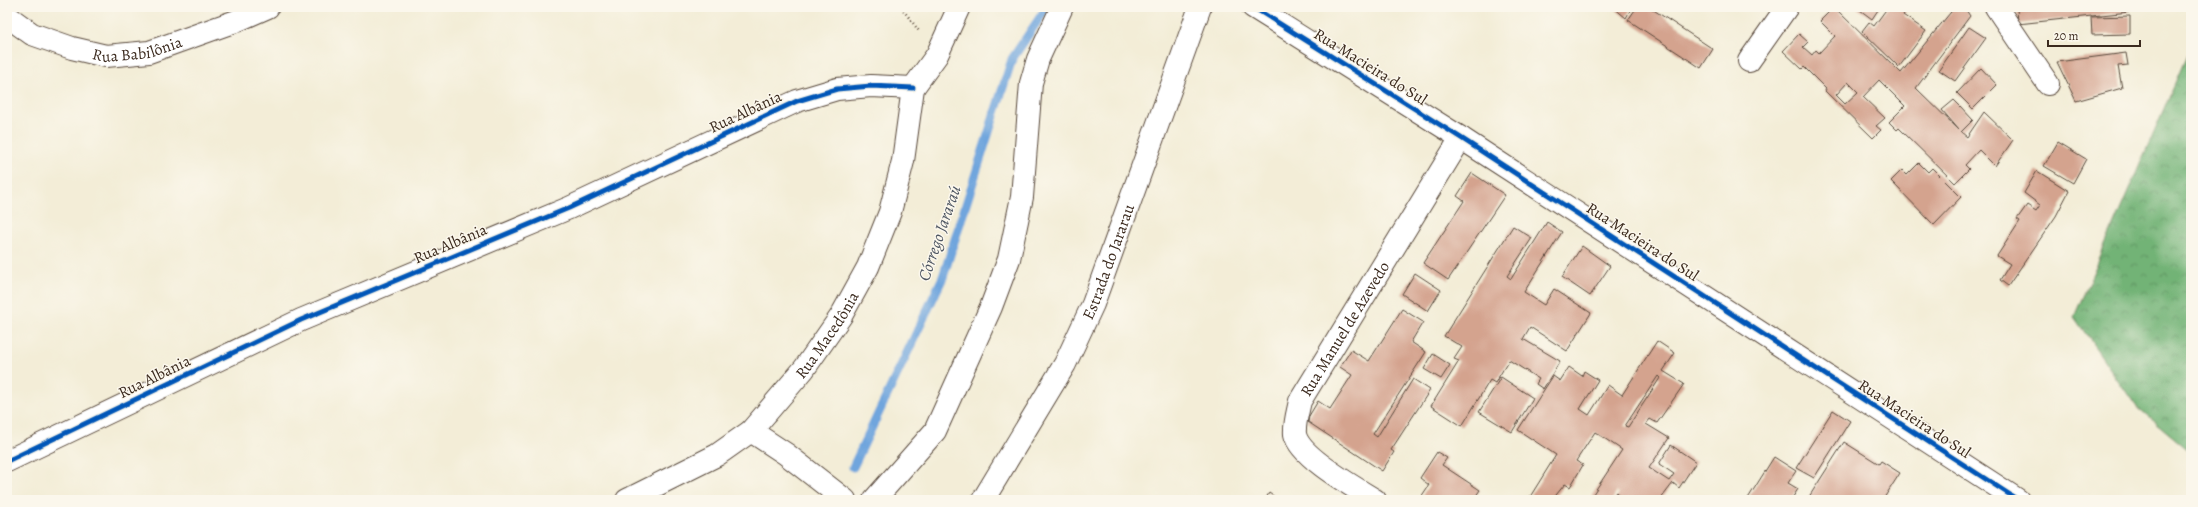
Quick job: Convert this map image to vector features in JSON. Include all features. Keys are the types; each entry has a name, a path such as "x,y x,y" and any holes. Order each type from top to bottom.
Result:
{"street":[{"name":"Rua Babilônia","path":"7,16 32,34 72,48 106,56 149,52 236,22 268,7"},
{"path":"913,88 937,55 959,7"},
{"path":"874,500 935,431 991,306 1009,260 1022,197 1031,84 1038,59 1062,7"},
{"name":"Estrada do Jararau","path":"983,500 1065,364 1093,304 1200,7"},
{"name":"Rua Macieira do Sul","path":"1253,7 1461,138 2018,500"},
{"path":"1749,61 1788,7"},
{"path":"1996,7 2048,84"},
{"name":"Rua Albânia","path":"7,461 301,320 569,208 798,101 836,89 871,86 913,88"},
{"name":"Rua Macedônia","path":"627,500 717,455 751,431 804,369 841,316 868,267 890,212 903,161 913,88"},
{"name":"Rua Manuel de Azevedo","path":"1375,500 1329,471 1299,446 1295,434 1300,401 1461,138"},
{"path":"751,431 786,454 845,500"}],"green space":[{"path":"2191,53 2191,452 2136,406 2074,317 2187,55"}],"building":[{"path":"1613,7 1632,7 1626,18"},
{"path":"1637,7 1649,7 1713,49 1701,68 1628,20"},
{"path":"1834,7 1901,73 1955,7 1964,7 1970,16 1916,88 1959,130 1942,110 1954,100 1973,120 1961,132 1967,137 1984,112 2013,140 1995,166 1979,150 1965,165 1969,169 1955,183 1899,128 1897,130 1889,122 1905,106 1879,80 1863,97 1885,118 1876,126 1881,130 1873,138 1825,91 1826,89 1804,67 1802,69 1783,51 1799,34 1808,42 1803,47 1812,55 1816,50 1819,53 1835,36 1820,21","holes":["1848,82 1858,92 1845,104 1836,95"]},
{"path":"1856,7 1880,7 1872,19"},
{"path":"1888,7 1909,7 1903,15 1926,31 1899,67 1862,31 1869,22 1874,26"},
{"path":"2017,7 2128,7 2129,12 2018,24"},
{"path":"2130,16 2130,34 2092,35 2091,17"},
{"path":"1969,27 1986,38 1955,81 1939,70"},
{"path":"2126,53 2128,65 2118,66 2122,88 2076,101 2057,62"},
{"path":"1981,68 1997,85 1973,109 1957,93"},
{"path":"2058,142 2086,159 2073,183 2044,166"},
{"path":"1919,163 1928,172 1932,168 1961,197 1934,225 1891,181 1902,170 1907,175"},
{"path":"2037,171 2069,191 2056,216 2008,286 2000,280 2010,264 1997,256 2020,221 2017,219 2027,205 2036,211 2040,205 2024,193"},
{"path":"1472,173 1505,195 1448,280 1423,263 1464,201 1457,196"},
{"path":"1547,222 1562,232 1524,292 1544,305 1554,289 1591,313 1567,351 1530,327 1523,339 1560,361 1543,389 1536,384 1539,379 1509,360 1495,383 1490,380 1462,426 1431,406 1459,361 1454,359 1462,347 1444,336 1513,226 1532,238 1507,276 1511,279"},
{"path":"1582,246 1610,266 1590,296 1562,277"},
{"path":"1415,273 1441,290 1428,311 1402,294"},
{"path":"1402,309 1423,322 1411,342 1426,352 1373,434 1377,437 1413,379 1430,390 1391,450 1394,452 1382,471 1308,422 1309,416 1318,401 1330,409 1352,375 1340,367 1351,350 1369,361"},
{"path":"1657,341 1675,353 1663,371 1684,384 1657,423 1650,419 1646,424 1669,438 1649,468 1669,481 1674,474 1659,464 1671,445 1696,462 1679,488 1673,483 1660,500 1615,500 1619,494 1617,492 1612,500 1589,500 1622,450 1595,432 1576,461 1583,465 1570,487 1565,484 1552,500 1528,500 1556,455 1518,430 1553,376 1560,381 1569,367 1582,376 1584,371 1598,380 1580,409 1589,415 1608,385 1622,395","holes":["1658,376 1660,378 1628,427 1625,426"]},
{"path":"1433,354 1450,365 1441,379 1424,369"},
{"path":"1501,377 1533,398 1512,432 1479,412"},
{"path":"1833,410 1850,421 1814,478 1796,468"},
{"path":"1844,442 1879,464 1881,461 1900,473 1884,498 1887,500 1807,500"},
{"path":"1437,452 1447,458 1442,465 1480,490 1473,500 1426,500 1421,497 1429,485 1420,478"},
{"path":"1774,457 1796,471 1788,483 1798,489 1791,500 1747,500"},
{"path":"1269,493 1279,500 1265,500"}],"waterway":[{"name":"Córrego Jararaú","path":"853,467 943,277 1012,59 1047,7"}],"cycle path":[{"path":"1253,7 1461,138 2018,500"},
{"path":"7,461 301,320 569,208 797,101 837,89 871,86 913,88"}]}
